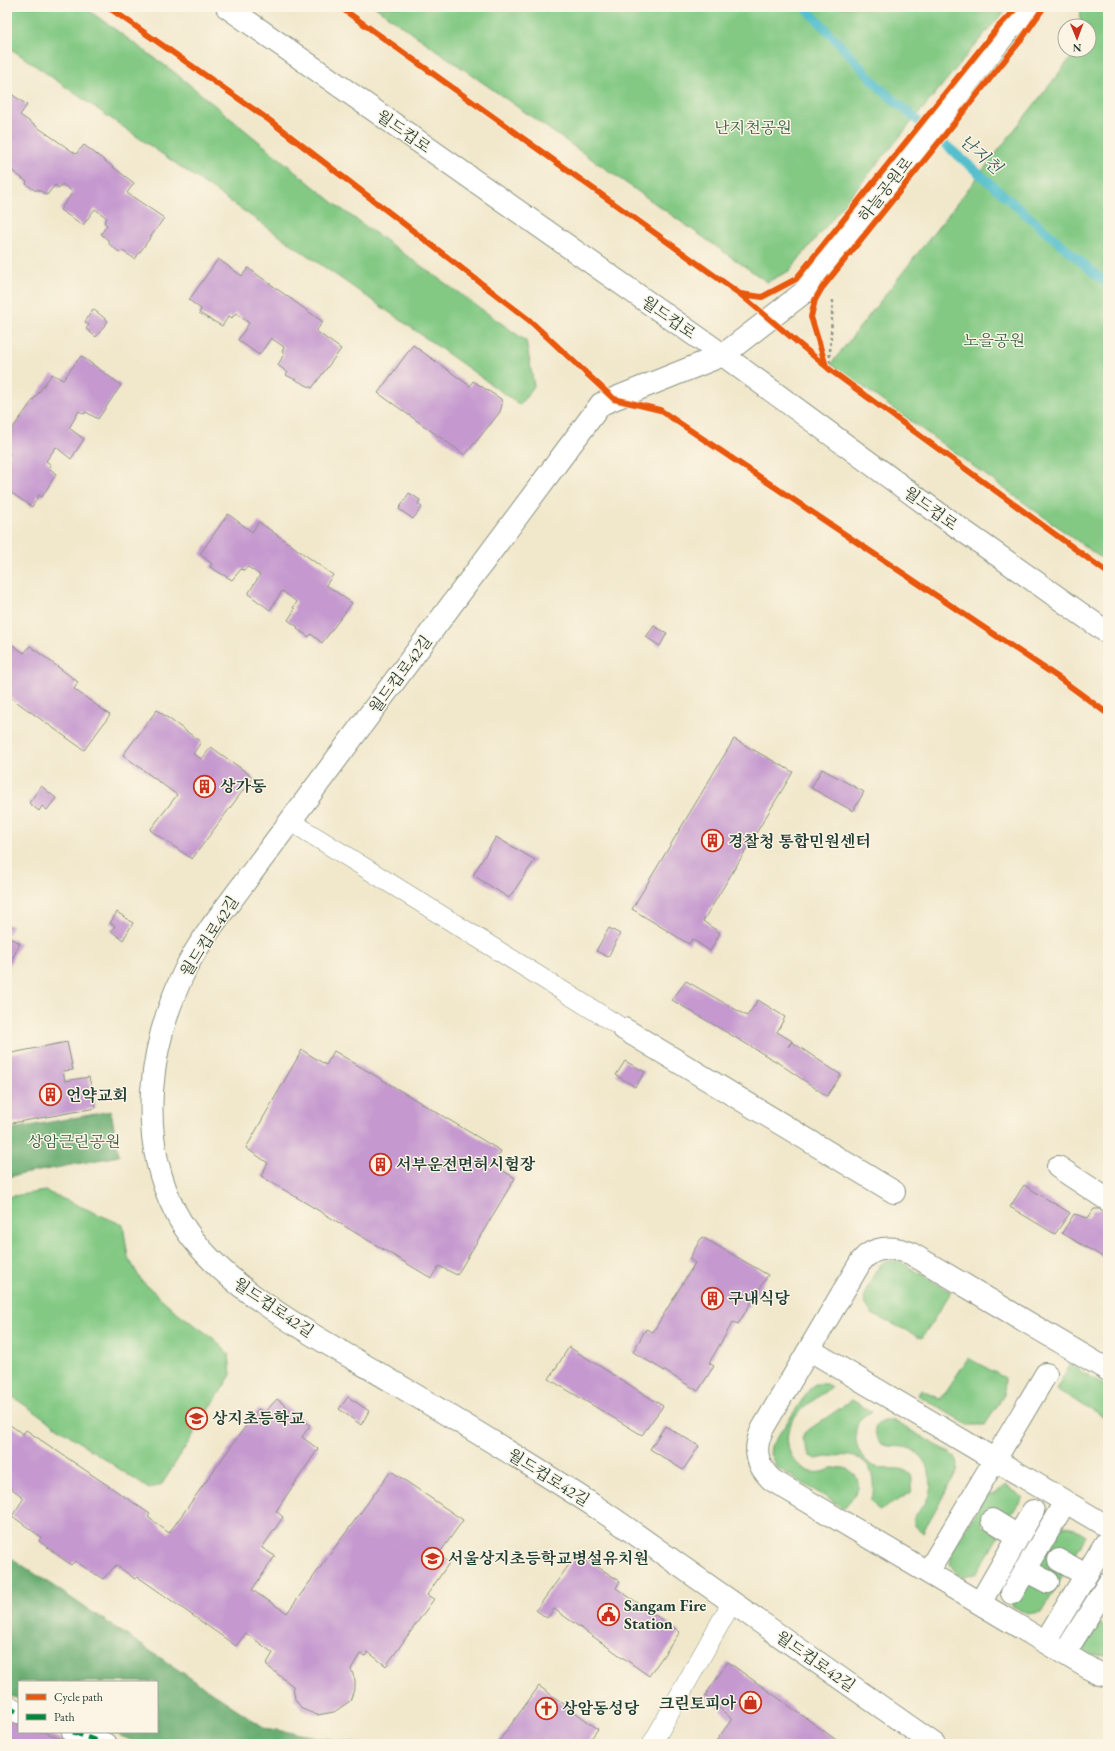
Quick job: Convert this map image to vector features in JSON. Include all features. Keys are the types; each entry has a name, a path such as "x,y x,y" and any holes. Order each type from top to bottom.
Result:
{"street":[{"name":"월드컵로","path":"227,7 723,355 938,513 1108,633"},
{"name":"하늘공원로","path":"723,355 803,293 1006,33 1030,7"},
{"name":"월드컵로42길","path":"723,355 601,404 212,926 186,966 169,1009 158,1045 152,1080 151,1115 154,1149 163,1183 177,1215 198,1245 228,1276 267,1305 489,1439 594,1506 934,1744"},
{"path":"624,1029 894,1192"},
{"path":"1058,1167 1108,1200"},
{"path":"1108,1370 910,1253 894,1249 878,1249 864,1257 758,1439 757,1456 763,1472 772,1480 1099,1674 1108,1676"},
{"path":"810,1350 1065,1502 1106,1536 1086,1576 1045,1642"},
{"path":"928,1572 1046,1374"},
{"path":"1012,1593 1065,1502"},
{"path":"980,1603 1033,1511"},
{"path":"992,1520 1018,1536"},
{"path":"1058,1560 1086,1576"},
{"path":"1025,1570 1048,1582"},
{"path":"1071,1643 1100,1615 1108,1584"},
{"path":"7,1707 18,1712"},
{"path":"76,1733 105,1744"}],"lane":[{"path":"290,821 624,1029"},
{"path":"652,1744 732,1602"}],"path":[{"path":"734,290 769,319"},
{"path":"828,368 834,293"},
{"path":"740,294 762,297"},
{"path":"822,353 828,368"},
{"path":"820,361 836,374"}],"green space":[{"path":"7,7 84,7 174,72 340,208 526,341 534,386 520,405 7,46"},
{"name":"난지천공원","path":"375,7 1009,7 986,32 789,271 767,282"},
{"name":"노을공원","path":"1081,7 1108,7 1108,563 831,364 1071,58 1097,58 1097,18 1080,18"},
{"name":"상암근린공원","path":"111,1111 119,1156 7,1177 7,1130"},
{"path":"45,1191 123,1225 128,1257 141,1280 174,1310 213,1338 229,1354 231,1375 162,1484 149,1489 7,1393 7,1197"},
{"path":"888,1261 899,1261 951,1292 922,1338 872,1314 865,1303 864,1295 872,1278 880,1265"},
{"path":"968,1358 1005,1378 1004,1395 985,1425 968,1425 918,1395 921,1389 941,1399"},
{"path":"1070,1365 1108,1387 1108,1420 1056,1389"},
{"path":"815,1384 826,1384 831,1387 798,1414 788,1431 787,1441 793,1459 809,1471 819,1472 843,1468 854,1474 858,1482 857,1491 844,1508 776,1467 770,1454 771,1446 811,1387"},
{"path":"852,1400 872,1412 863,1417 857,1426 857,1444 862,1456 866,1461 876,1467 885,1469 899,1469 911,1475 912,1480 910,1493 879,1511 870,1499 873,1495 873,1481 870,1470 865,1463 858,1458 850,1456 816,1459 810,1456 802,1439 804,1433"},
{"path":"887,1420 894,1421 952,1454 958,1462 957,1471 923,1532 916,1526 914,1517 924,1505 930,1493 931,1486 929,1472 922,1458 911,1449 881,1444 876,1436 875,1429 878,1424"},
{"path":"1005,1485 1023,1497 1008,1519 989,1509 981,1525 999,1535 977,1573 963,1578 958,1575 950,1564 953,1550 985,1496 995,1494"},
{"path":"1064,1526 1071,1527 1086,1536 1074,1556 1057,1547 1047,1564 1061,1572 1063,1576 1041,1612 1027,1614 1011,1605 1029,1581 1056,1575 1040,1567 1038,1562 1058,1529"},
{"path":"7,1555 265,1728 358,1744 140,1744 113,1733 158,1733 158,1681 18,1681 18,1699 7,1695"},
{"path":"1097,1622 1108,1629 1108,1655 1094,1656 1075,1645"}],"building":[{"path":"7,91 27,105 20,115 76,154 84,145 134,183 127,193 164,218 135,259 121,250 119,252 108,243 110,242 101,234 107,225 104,223 107,218 95,209 83,225 60,210 73,192 62,184 59,188 55,185 47,195 37,189 36,191 26,184 27,182 7,167"},
{"path":"218,259 242,276 248,268 323,322 316,331 341,349 312,388 286,375 288,373 278,365 284,354 282,352 284,347 271,338 259,355 238,340 249,323 236,313 232,318 229,316 222,326 199,313 201,309 189,300"},
{"path":"93,309 108,321 96,337 86,329 89,325 85,322"},
{"path":"413,345 470,386 473,381 501,399 502,405 500,412 465,455 378,393"},
{"path":"81,356 121,385 98,419 86,412 84,414 79,411 69,428 84,439 71,459 56,447 46,461 51,465 49,468 56,474 42,497 39,495 32,507 7,490 7,458 10,454 7,452 7,436 52,374 63,380"},
{"path":"409,493 420,500 418,504 422,507 413,519 399,509"},
{"path":"228,514 252,532 259,522 333,575 326,585 352,603 322,643 311,634 309,637 297,629 298,627 288,620 295,609 293,608 297,602 282,591 270,610 248,594 260,575 248,567 244,570 241,569 232,580 210,567 212,564 200,554"},
{"path":"654,626 667,633 660,646 646,637"},
{"path":"7,641 24,653 30,646 78,682 74,689 110,715 84,750 7,695"},
{"name":"상가동","path":"157,710 201,742 193,754 202,759 211,747 253,777 192,859 150,830 177,795 123,755"},
{"name":"경찰청 통합민원센터","path":"734,739 793,772 703,921 720,933 710,951 692,939 689,944 632,909"},
{"path":"822,769 864,792 853,811 811,788"},
{"path":"41,786 56,798 47,810 42,806 39,811 29,803"},
{"path":"496,837 535,860 509,898 473,875"},
{"path":"117,912 133,923 123,940 111,931 115,926 110,923"},
{"path":"7,924 12,926 7,936"},
{"path":"609,928 620,934 608,957 596,951"},
{"path":"7,937 20,943 7,970"},
{"path":"686,981 747,1016 758,1000 785,1017 777,1032 792,1041 788,1047 792,1042 841,1075 827,1096 777,1062 672,1000"},
{"name":"언약교회","path":"67,1042 73,1070 63,1071 65,1081 89,1077 96,1108 7,1124 7,1054"},
{"name":"서부운전면허시험장","path":"302,1050 326,1065 334,1051 501,1151 494,1165 515,1178 457,1275 439,1266 431,1278 261,1176 268,1163 246,1148"},
{"path":"625,1061 645,1072 635,1087 616,1075"},
{"path":"1024,1185 1070,1213 1055,1234 1010,1207"},
{"path":"1094,1209 1108,1209 1108,1260 1062,1233 1074,1214 1088,1218"},
{"name":"구내식당","path":"702,1237 768,1275 738,1324 733,1322 709,1363 714,1366 698,1391 633,1352 646,1329 653,1332 695,1263 689,1259"},
{"path":"569,1347 663,1406 642,1435 549,1379"},
{"path":"348,1397 369,1411 361,1425 339,1409"},
{"path":"277,1399 310,1425 302,1437 318,1449 276,1511 283,1517 262,1548 275,1556 252,1590 287,1613 391,1471 463,1520 439,1554 449,1563 427,1595 434,1599 386,1666 368,1652 365,1656 360,1654 351,1669 355,1680 355,1687 350,1701 334,1712 317,1715 302,1709 295,1699 293,1686 266,1665 273,1653 246,1633 236,1646 138,1577 135,1579 116,1565 103,1579 75,1561 71,1565 39,1541 41,1537 12,1516 24,1498 7,1485 7,1429 10,1425 23,1434 26,1430 150,1514 148,1517 169,1533 258,1409 265,1412"},
{"path":"665,1426 699,1446 683,1470 650,1449"},
{"name":"Sangam Fire Station","path":"577,1554 620,1581 616,1588 680,1632 649,1676 554,1609 547,1618 536,1610"},
{"path":"728,1662 842,1744 714,1744 732,1719 705,1696"},
{"name":"상암동성당","path":"539,1686 598,1729 587,1744 497,1744"},
{"path":"7,1717 18,1722 18,1733 46,1733 73,1744 7,1744"}],"waterway":[{"name":"난지천","path":"805,7 881,89 1108,285"}],"marked path":[{"path":"7,1707 18,1712"},
{"path":"76,1733 105,1744"}],"cycle path":[{"path":"108,7 269,120 529,320 614,399 660,410 1059,678 1108,714"},
{"path":"340,7 740,294 829,369 1108,573"},
{"path":"741,294 762,297 796,279 999,26 1017,7"},
{"path":"826,366 811,317 815,300 822,288 1021,40 1044,7"}],"place":[{"name":"상가동","path":"205,786"},
{"name":"경찰청 통합민원센터","path":"712,841"},
{"name":"언약교회","path":"50,1095"},
{"name":"서부운전면허시험장","path":"381,1164"},
{"name":"구내식당","path":"713,1298"},
{"name":"상지초등학교","path":"197,1418"},
{"name":"서울상지초등학교병설유치원","path":"432,1558"},
{"name":"Sangam Fire Station","path":"608,1614"},
{"name":"크린토피아","path":"751,1703"},
{"name":"상암동성당","path":"546,1708"}]}
